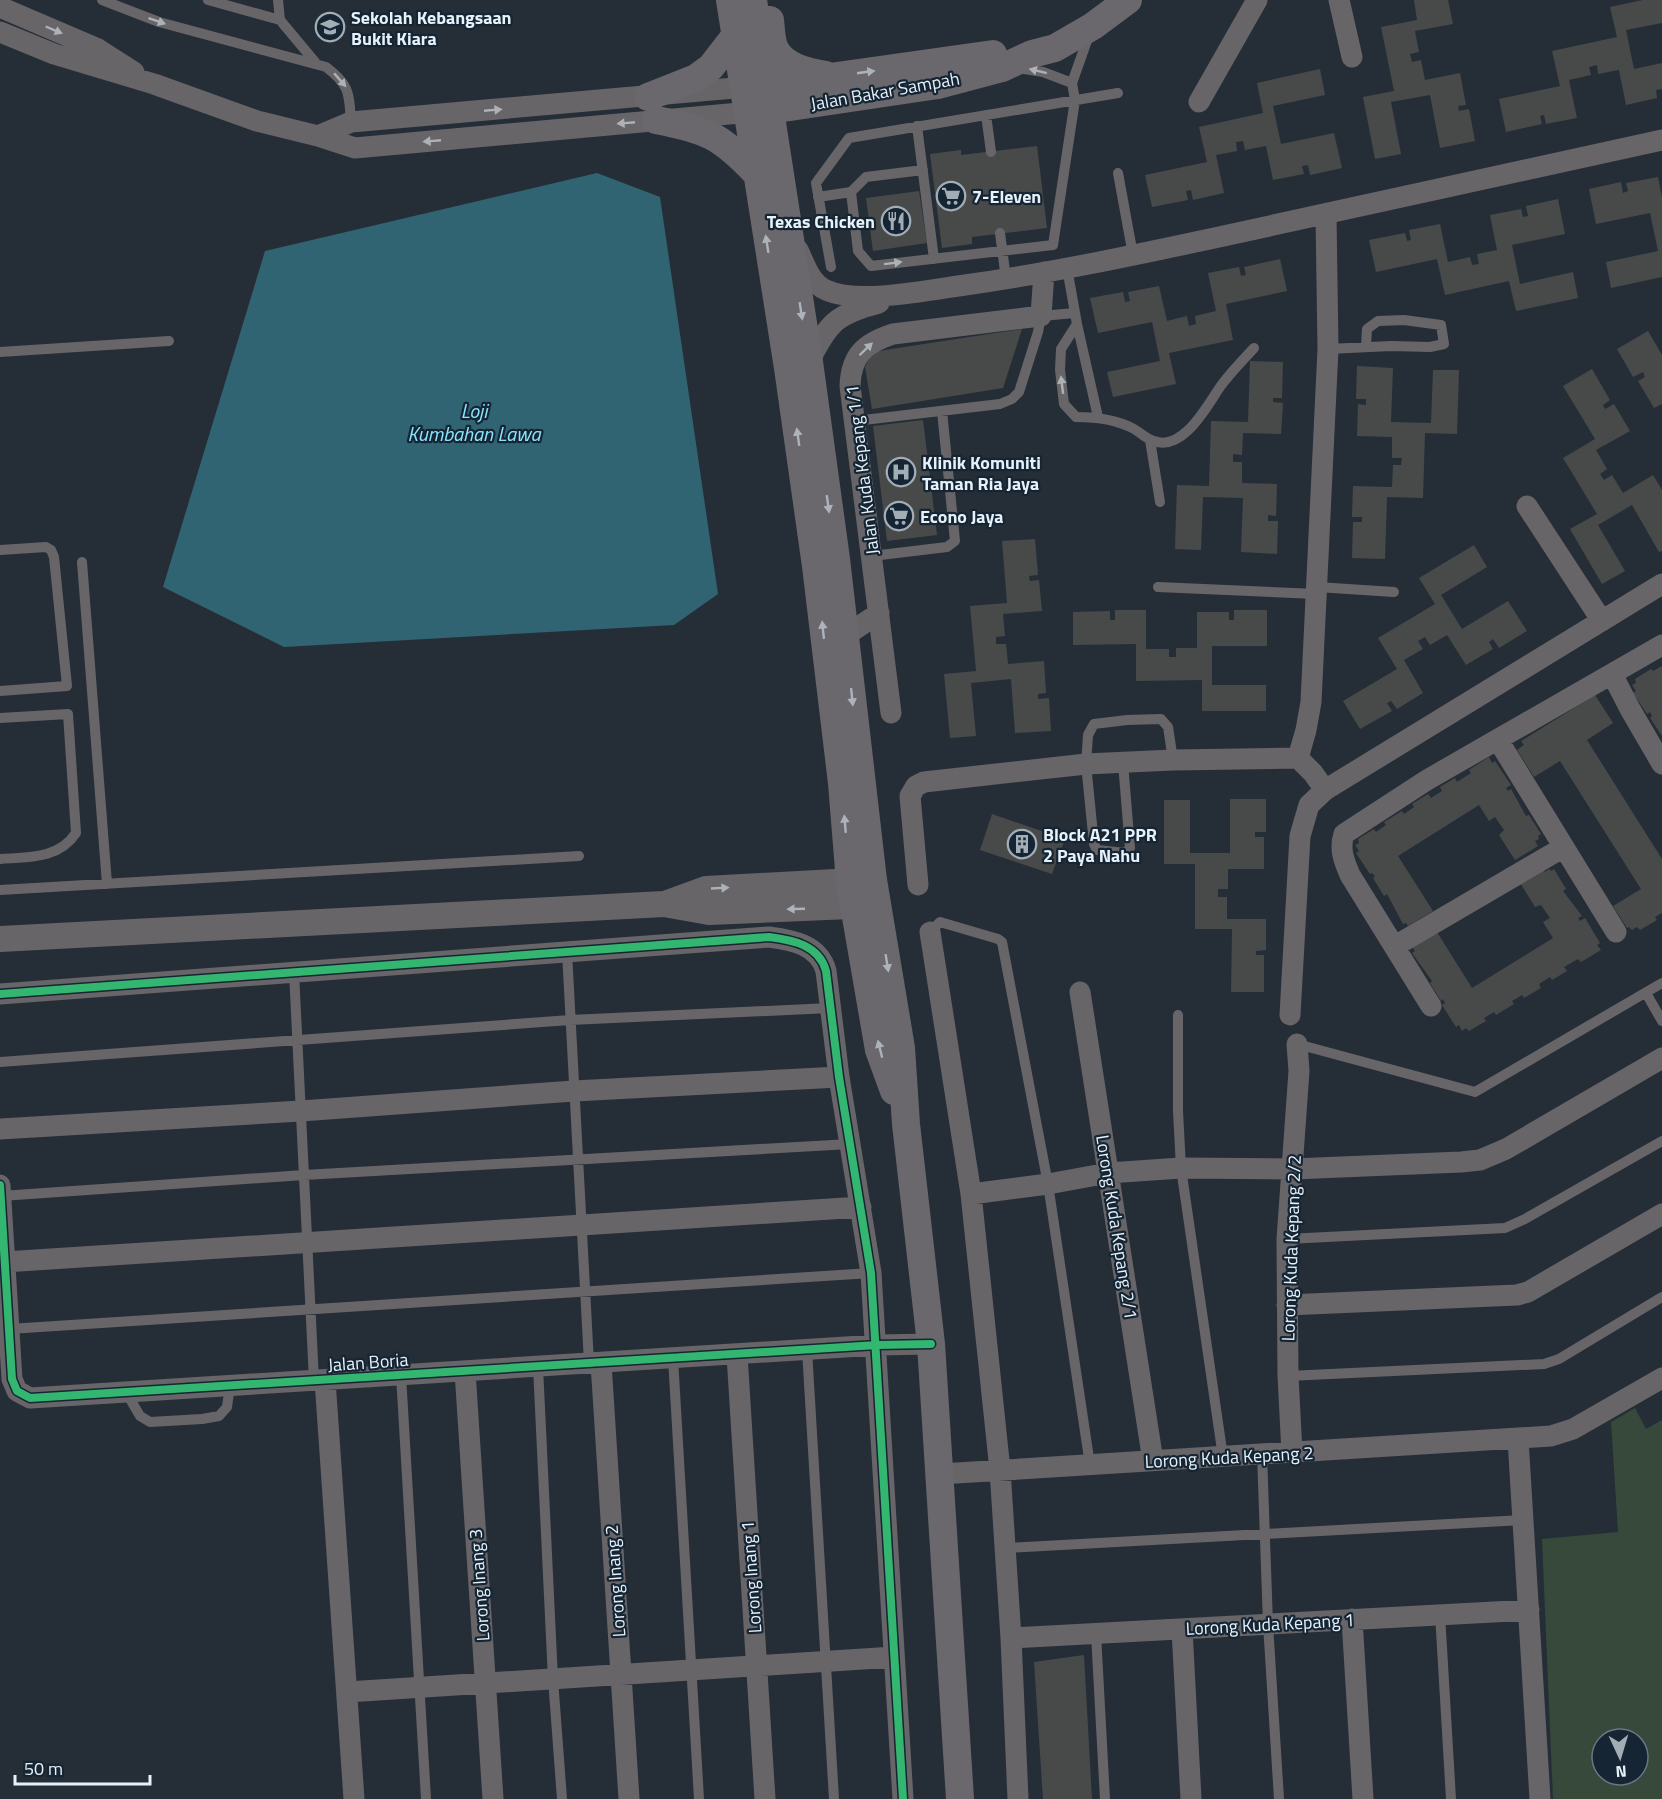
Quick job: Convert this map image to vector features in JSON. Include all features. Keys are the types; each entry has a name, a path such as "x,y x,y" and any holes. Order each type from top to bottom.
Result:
{"main road":[{"path":"730,0 735,36 776,149 809,362 836,559 845,636 864,894 879,1050 906,1124 931,1344 960,1799"},
{"path":"753,0 757,99 756,173 790,380 816,566 842,783 864,894"},
{"path":"766,0 775,49 786,60 832,89 787,133 776,149"},
{"name":"Jalan Bakar Sampah","path":"832,89 938,85 1002,68 1032,54 1055,48 1093,26 1128,0"},
{"path":"652,109 711,67 735,36"},
{"name":"Jalan Bakar Sampah","path":"757,99 832,89 1000,53 1032,54"},
{"path":"652,109 717,137 736,151 756,173"}],"street":[{"path":"1199,102 1257,0"},
{"path":"1339,0 1352,57"},
{"path":"0,7 98,49 154,84"},
{"path":"0,32 87,66 154,84 257,122 318,136 355,148 652,109 757,99"},
{"path":"318,136 351,122 652,109"},
{"path":"787,225 808,271 826,290 850,296 874,296 1005,279 1133,255 1326,215 1662,140"},
{"path":"1298,758 1311,702 1317,591 1328,349 1326,215"},
{"path":"1041,316 1044,272"},
{"path":"809,362 819,342 837,318 852,310 932,290"},
{"name":"Jalan Kuda Kepang 1/1","path":"891,713 855,421 850,374 853,364 861,351 877,339 893,334 1041,316"},
{"path":"1527,506 1602,621"},
{"path":"836,559 873,562"},
{"path":"1290,1015 1300,836 1309,805 1325,790 1662,584"},
{"path":"845,636 879,613"},
{"path":"1431,1006 1347,868 1341,849 1344,834 1427,780 1662,645"},
{"path":"1612,674 1662,764"},
{"path":"1497,740 1616,932"},
{"path":"918,885 910,796 916,786 924,782 1086,764 1298,758 1325,790"},
{"path":"1395,946 1564,847"},
{"path":"0,939 664,904 709,912 864,894"},
{"path":"930,932 971,1194 1000,1470 1011,1638 1018,1799"},
{"path":"0,993 757,938 780,938 816,952 823,960 839,1077 871,1273 903,1799"},
{"name":"Lorong Kuda Kepang 2/1","path":"1080,992 1153,1461"},
{"name":"Lorong Kuda Kepang 2/2","path":"1292,1453 1288,1376 1287,1239 1299,1064 1297,1044"},
{"path":"971,1194 1108,1173 1181,1168 1293,1169 1461,1162 1493,1156 1662,1058"},
{"path":"0,1129 301,1111 574,1090 839,1077"},
{"name":"Jalan Boria","path":"0,1185 12,1379 17,1391 30,1398 877,1345 931,1344"},
{"path":"4,1262 861,1207"},
{"path":"1287,1305 1517,1295 1528,1292 1662,1214"},
{"name":"Lorong Inang 1","path":"736,1355 765,1799"},
{"name":"Lorong Inang 2","path":"595,1363 629,1799"},
{"name":"Lorong Inang 3","path":"465,1371 493,1799"},
{"name":"Lorong Kuda Kepang 2","path":"940,1474 1551,1436 1573,1429 1662,1378"},
{"path":"319,1380 348,1692 354,1799"},
{"path":"1518,1439 1540,1799"},
{"name":"Lorong Kuda Kepang 1","path":"1011,1638 1528,1610"},
{"path":"1352,1619 1363,1799"},
{"path":"1182,1629 1191,1799"},
{"path":"348,1692 894,1657"}],"lane":[{"path":"102,0 159,22 241,45 315,62 326,67 340,78 346,87 350,101 351,122"},
{"path":"208,0 280,20"},
{"path":"278,0 280,20 315,62"},
{"path":"851,192 858,250 871,266 1053,245 1075,100 1072,83 1093,26"},
{"path":"1002,68 1028,69 1072,83"},
{"path":"831,267 816,183 849,138 1118,93"},
{"path":"986,115 991,152"},
{"path":"917,126 934,259"},
{"path":"818,197 851,192 866,177 923,170"},
{"path":"1118,173 1133,255"},
{"path":"1000,233 1005,279"},
{"path":"1067,268 1098,417"},
{"path":"855,421 1000,404 1012,399 1019,392 1041,316 1076,319"},
{"path":"1076,319 1061,349 1060,370 1064,404 1076,417 1098,417 1134,429 1160,444 1170,442 1184,434 1203,414 1221,386 1254,348"},
{"path":"1328,349 1366,346 1430,347 1444,344 1441,325 1404,320 1378,321 1367,328 1366,346"},
{"path":"0,351 169,341"},
{"path":"873,562 947,547 955,542 942,411"},
{"path":"1150,440 1160,502"},
{"path":"0,550 46,547 51,550 54,557 67,686 0,691"},
{"path":"82,562 107,884"},
{"path":"1158,587 1394,592"},
{"path":"0,718 68,714 76,833 60,850 36,856 0,859"},
{"path":"1123,762 1130,848 1125,853 1097,850 1094,844 1086,764 1088,735 1094,724 1161,719 1168,727 1173,760"},
{"path":"0,890 579,856"},
{"path":"930,932 940,922 1002,942 1048,1184 1090,1465"},
{"path":"567,952 585,1292 595,1363"},
{"path":"294,972 311,1309 319,1380"},
{"path":"1297,1044 1475,1092 1662,983"},
{"path":"1646,993 1662,1021"},
{"path":"0,1062 570,1020 830,1008"},
{"path":"1178,1015 1178,1111 1181,1168 1223,1457"},
{"path":"1287,1239 1504,1228 1525,1219 1662,1141"},
{"path":"1,1196 304,1175 850,1144"},
{"path":"9,1329 871,1273"},
{"path":"1288,1376 1544,1364 1559,1359 1662,1297"},
{"path":"807,1350 834,1799"},
{"path":"673,1358 699,1799"},
{"path":"538,1367 562,1799"},
{"path":"401,1375 426,1799"},
{"path":"126,1392 140,1416 150,1422 202,1419 219,1416 227,1407 230,1386"},
{"path":"1262,1454 1268,1624 1279,1799"},
{"path":"1005,1548 1523,1520"},
{"path":"1440,1614 1451,1799"},
{"path":"1096,1634 1105,1799"}],"green space":[{"path":"1635,1408 1646,1429 1662,1420 1662,1799 1553,1799 1542,1539 1618,1532 1611,1422"}],"water":[{"name":"Loji Kumbahan Lawa","path":"597,173 660,197 718,594 674,625 284,647 163,587 265,251"}],"building":[{"path":"1414,0 1448,0 1453,24 1415,31 1419,52 1410,54 1412,62 1421,60 1425,80 1460,73 1466,105 1458,106 1459,111 1469,109 1475,141 1440,148 1430,95 1391,102 1401,154 1375,159 1363,97 1394,91 1381,27 1417,20"},
{"path":"1643,0 1662,0 1662,23 1626,30 1634,69 1662,63 1662,89 1656,90 1657,98 1626,105 1619,70 1598,74 1597,65 1589,67 1591,75 1569,80 1577,118 1546,124 1544,115 1540,116 1542,124 1506,132 1499,99 1560,86 1552,51 1617,37 1610,7"},
{"path":"1320,69 1325,95 1273,106 1281,144 1334,133 1342,168 1310,175 1308,165 1302,166 1304,174 1273,180 1266,146 1245,150 1243,141 1236,142 1237,151 1216,155 1224,193 1193,200 1191,190 1186,191 1188,200 1152,207 1145,175 1207,162 1199,127 1263,113 1257,83"},
{"path":"1037,146 1047,228 972,237 972,244 942,248 930,154 961,150 961,155"},
{"path":"1658,177 1662,197 1662,277 1611,288 1606,262 1658,251 1650,213 1596,224 1589,189 1621,182 1623,193 1628,191 1626,183"},
{"name":"Texas Chicken","path":"919,191 927,243 873,251 866,198"},
{"path":"1558,199 1565,234 1512,245 1520,284 1573,272 1578,298 1516,311 1509,281 1445,295 1437,259 1376,272 1369,240 1405,233 1407,241 1411,240 1409,230 1440,224 1448,262 1470,257 1472,265 1479,264 1477,254 1497,250 1490,215 1521,209 1523,217 1528,216 1526,206"},
{"path":"1280,259 1287,291 1226,304 1233,340 1169,353 1176,384 1113,397 1107,372 1160,361 1152,322 1098,333 1090,298 1123,292 1125,302 1130,301 1128,292 1159,286 1167,321 1187,316 1189,326 1196,324 1195,316 1216,311 1208,273 1239,267 1241,276 1246,275 1244,267"},
{"path":"1022,329 1003,388 872,409 865,367 872,352"},
{"path":"1648,331 1662,355 1662,404 1654,408 1638,381 1645,377 1643,372 1633,377 1617,349"},
{"path":"1250,361 1283,362 1282,398 1273,398 1273,402 1283,403 1281,434 1243,433 1242,455 1233,454 1233,462 1242,462 1242,483 1277,484 1276,516 1268,515 1268,521 1278,521 1277,554 1241,552 1243,498 1203,497 1201,550 1175,549 1177,485 1209,486 1211,421 1248,422"},
{"path":"1357,366 1393,368 1391,422 1431,423 1433,370 1459,370 1457,434 1425,433 1423,498 1387,497 1385,559 1352,558 1353,522 1362,522 1362,517 1352,517 1353,486 1392,487 1393,465 1401,465 1402,458 1392,458 1392,437 1357,436 1358,404 1366,405 1366,399 1356,399"},
{"path":"1592,369 1610,400 1603,405 1605,409 1614,404 1630,431 1596,450 1607,469 1600,474 1604,480 1612,475 1623,493 1653,475 1662,490 1662,551 1659,552 1632,505 1598,525 1625,571 1602,584 1570,529 1597,514 1563,458 1595,439 1563,386"},
{"path":"923,420 937,535 887,541 873,426"},
{"path":"1035,539 1038,575 1029,576 1030,581 1039,580 1042,611 1003,614 1005,636 996,637 996,644 1006,644 1008,664 1044,661 1046,693 1038,694 1038,699 1049,698 1051,731 1015,733 1011,679 971,683 976,736 950,738 944,674 976,671 970,606 1007,603 1002,541"},
{"path":"1474,545 1487,567 1441,595 1462,629 1508,601 1527,631 1499,648 1493,639 1489,642 1493,649 1466,665 1447,635 1430,645 1425,637 1418,641 1423,649 1404,660 1423,693 1397,709 1391,701 1387,703 1392,711 1360,729 1343,701 1397,669 1378,638 1435,604 1419,578"},
{"path":"1115,610 1146,610 1146,649 1169,649 1169,657 1176,657 1176,648 1197,648 1197,612 1229,612 1229,620 1234,620 1234,610 1267,610 1267,646 1212,646 1212,685 1266,685 1266,711 1202,711 1202,680 1136,681 1136,644 1073,645 1073,612 1110,611 1110,620 1115,620"},
{"path":"1662,666 1662,736 1650,718 1652,716 1650,712 1647,714 1633,693 1636,691 1632,685 1636,683 1635,679 1651,669 1653,671"},
{"path":"1595,695 1613,723 1587,740 1662,859 1662,913 1655,917 1657,920 1640,930 1637,927 1632,930 1627,928 1613,906 1641,889 1560,761 1534,777 1517,750 1524,745 1521,741"},
{"path":"1489,757 1492,763 1495,761 1511,785 1506,788 1508,791 1511,789 1526,816 1529,815 1541,834 1535,841 1538,846 1515,860 1499,835 1504,830 1495,817 1489,821 1479,805 1398,856 1433,911 1408,926 1406,923 1403,924 1387,894 1384,896 1373,878 1375,876 1370,874 1356,853 1359,851 1355,845 1359,843 1358,839 1374,829 1376,832 1386,825 1384,822 1402,811 1404,814 1414,807 1412,804 1428,794 1431,798 1442,791 1440,787 1455,778 1457,782 1471,773 1469,770"},
{"path":"1230,799 1266,799 1266,832 1255,832 1255,837 1264,837 1264,869 1228,869 1228,889 1218,889 1218,897 1227,897 1227,919 1266,919 1266,950 1256,951 1256,955 1264,955 1264,992 1231,992 1232,929 1195,929 1195,864 1164,864 1164,800 1190,800 1190,853 1230,853"},
{"name":"Block A21 PPR 2 Paya Nahu","path":"992,814 1065,839 1052,874 980,850"},
{"path":"1542,867 1545,872 1554,869 1566,889 1563,891 1582,916 1578,918 1580,921 1585,918 1600,943 1597,945 1601,950 1581,962 1578,959 1564,967 1567,971 1552,980 1550,977 1539,984 1541,988 1524,998 1522,995 1512,1001 1514,1004 1496,1015 1494,1012 1484,1018 1486,1021 1469,1031 1466,1028 1462,1031 1459,1025 1456,1027 1442,1005 1445,1003 1443,999 1441,1001 1430,983 1432,981 1412,953 1415,951 1412,947 1437,932 1472,988 1553,938 1543,922 1550,918 1541,905 1535,907 1519,881"},
{"path":"1084,1655 1092,1799 1043,1799 1034,1662"}],"cycle path":[{"path":"0,994 769,937 796,942 818,955 826,971 839,1077 871,1273 903,1799"},
{"path":"0,1185 12,1379 17,1391 30,1398 877,1345 931,1344"}],"place":[{"name":"Sekolah Kebangsaan Bukit Kiara","path":"330,27"},
{"name":"7-Eleven","path":"951,196"},
{"name":"Texas Chicken","path":"896,221"},
{"name":"Klinik Komuniti Taman Ria Jaya","path":"901,472"},
{"name":"Econo Jaya","path":"899,516"},
{"name":"Block A21 PPR 2 Paya Nahu","path":"1022,844"}]}
